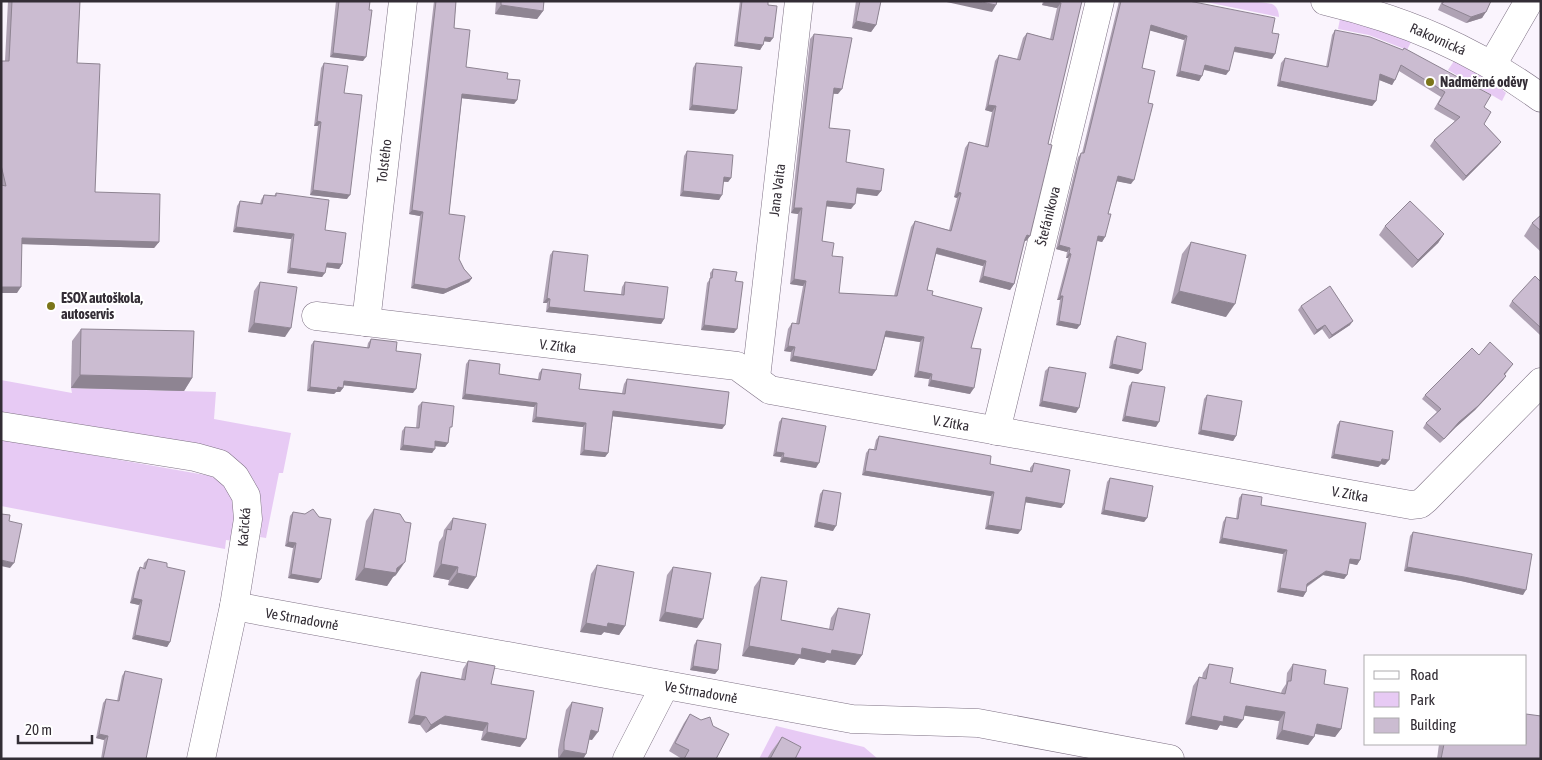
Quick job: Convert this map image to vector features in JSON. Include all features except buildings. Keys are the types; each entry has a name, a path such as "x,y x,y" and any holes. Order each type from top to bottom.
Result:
{"street":[{"name":"Tolstého","path":"366,322 402,1"},
{"name":"Jana Vaita","path":"756,378 799,1"},
{"name":"Štefánikova","path":"996,431 1100,1"},
{"name":"Rakovnická","path":"1325,1 1382,16 1454,44 1492,65 1541,98"},
{"path":"1492,65 1529,1"},
{"name":"V. Zítka","path":"316,316 737,366 770,390 1402,503 1420,504 1541,382"},
{"name":"Kačická","path":"1,426 195,457 220,464 236,477 246,496 248,520 234,606 202,759"},
{"name":"Ve Strnadovně","path":"234,606 852,719 978,723 1170,759"},
{"path":"627,759 665,685"}],"green space":[{"path":"1201,1 1248,1 1272,4 1277,9 1279,17"},
{"path":"1340,19 1370,26 1412,40 1407,50 1369,35 1338,29"},
{"path":"1454,61 1496,84 1506,93 1502,101 1448,70"},
{"path":"1,380 72,393 71,388 216,392 214,419 291,433 283,473 279,473 266,538 260,537 262,511 260,496 249,473 1,414"},
{"path":"1,439 211,476 224,484 237,505 234,541 226,540 225,549 1,506"},
{"path":"776,726 864,747 878,759 759,759"}],"place":[{"name":"Nadměrné oděvy","path":"1430,82"},
{"name":"ESOX autoškola, autoservis","path":"51,306"}]}
